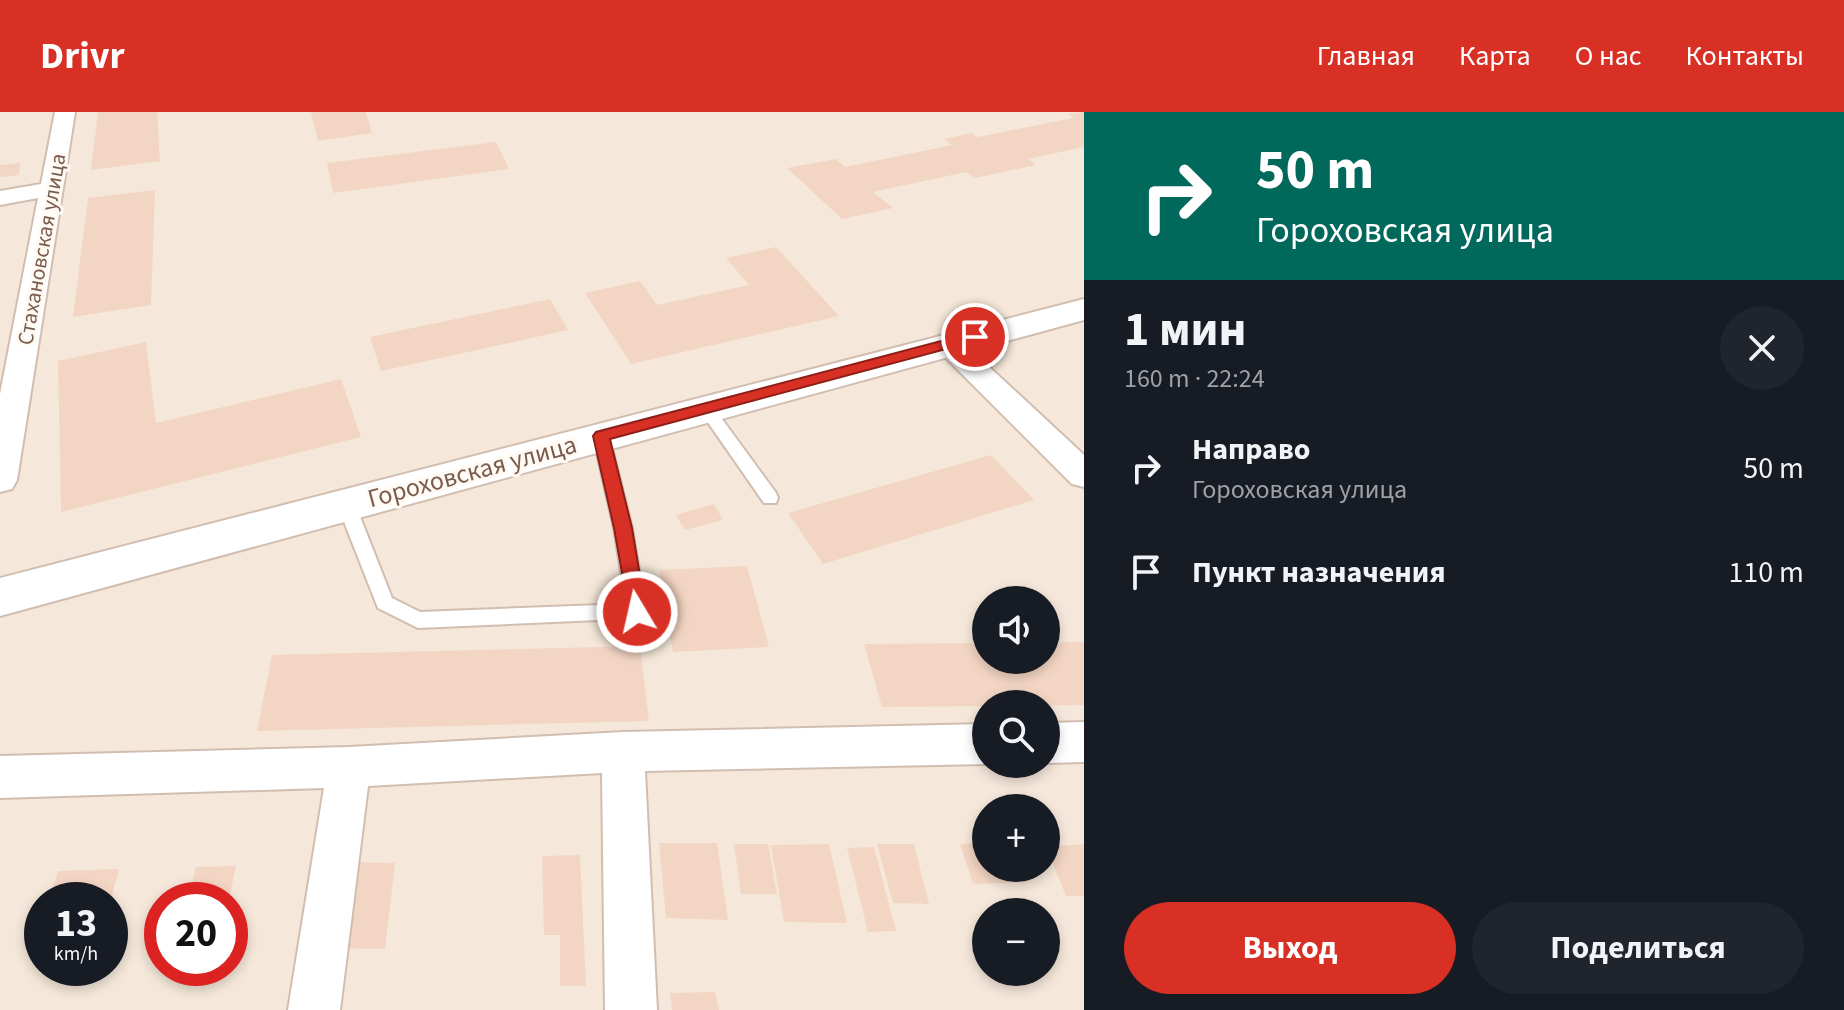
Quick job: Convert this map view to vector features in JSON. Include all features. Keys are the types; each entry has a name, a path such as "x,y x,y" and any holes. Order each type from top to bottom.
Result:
{"street":[{"name":"Стахановская улица","path":"0,480 11,357 51,189 65,112"},
{"path":"0,198 51,189"},
{"name":"Гороховская улица","path":"0,597 1084,309"},
{"path":"947,343 1084,475"},
{"path":"1060,743 1084,742"},
{"path":"0,777 349,767 623,752 972,744"},
{"path":"623,752 631,1010"},
{"path":"314,1010 349,767"}],"lane":[{"path":"706,408 770,498"},
{"path":"346,504 385,603 418,620 637,612 623,528 601,436"}],"shaded area":[{"path":"0,112 1084,112 1084,1010 0,1010"}],"building":[{"path":"98,112 157,112 160,161 91,170"},
{"path":"311,112 366,112 372,133 318,141"},
{"path":"1084,112 1084,147 1028,159 1036,165 975,178 966,172 873,192 893,208 842,219 787,168 836,159 845,167 952,145 944,139 972,133 977,137 1074,118 1068,114"},
{"path":"496,142 509,169 333,193 327,163"},
{"path":"20,163 19,175 0,177 0,165"},
{"path":"155,190 151,305 73,317 88,198"},
{"path":"776,247 839,316 631,364 585,293 640,281 657,305 749,285 726,258"},
{"path":"550,299 568,330 381,371 370,337"},
{"path":"146,342 156,423 341,379 361,437 61,512 58,361"},
{"path":"991,455 1034,500 823,564 788,513"},
{"path":"714,504 723,520 685,530 676,515"},
{"path":"747,566 769,647 673,652 659,570"},
{"path":"1084,642 1084,705 1060,705 1060,690 972,690 972,706 882,707 864,644 972,643 972,674 1060,674 1060,643"},
{"path":"640,646 649,721 257,731 272,655"},
{"path":"659,843 717,843 728,920 666,918"},
{"path":"734,844 768,844 777,894 741,894"},
{"path":"829,844 847,923 784,922 771,845"},
{"path":"877,844 914,844 929,904 893,903"},
{"path":"960,844 972,844 972,881"},
{"path":"1084,844 1084,896 1066,896 1060,881 1060,846"},
{"path":"874,847 896,931 868,932 847,848"},
{"path":"580,855 586,986 560,986 560,935 544,935 542,856"},
{"path":"341,862 395,863 385,949 328,948"},
{"path":"236,866 233,882 192,882 196,867"},
{"path":"119,869 116,882 55,882 58,871"},
{"path":"972,882 1031,882 973,884"},
{"path":"715,992 719,1010 672,1010 670,993"}],"route":[{"path":"637,612 623,528 601,436 975,337"}]}
